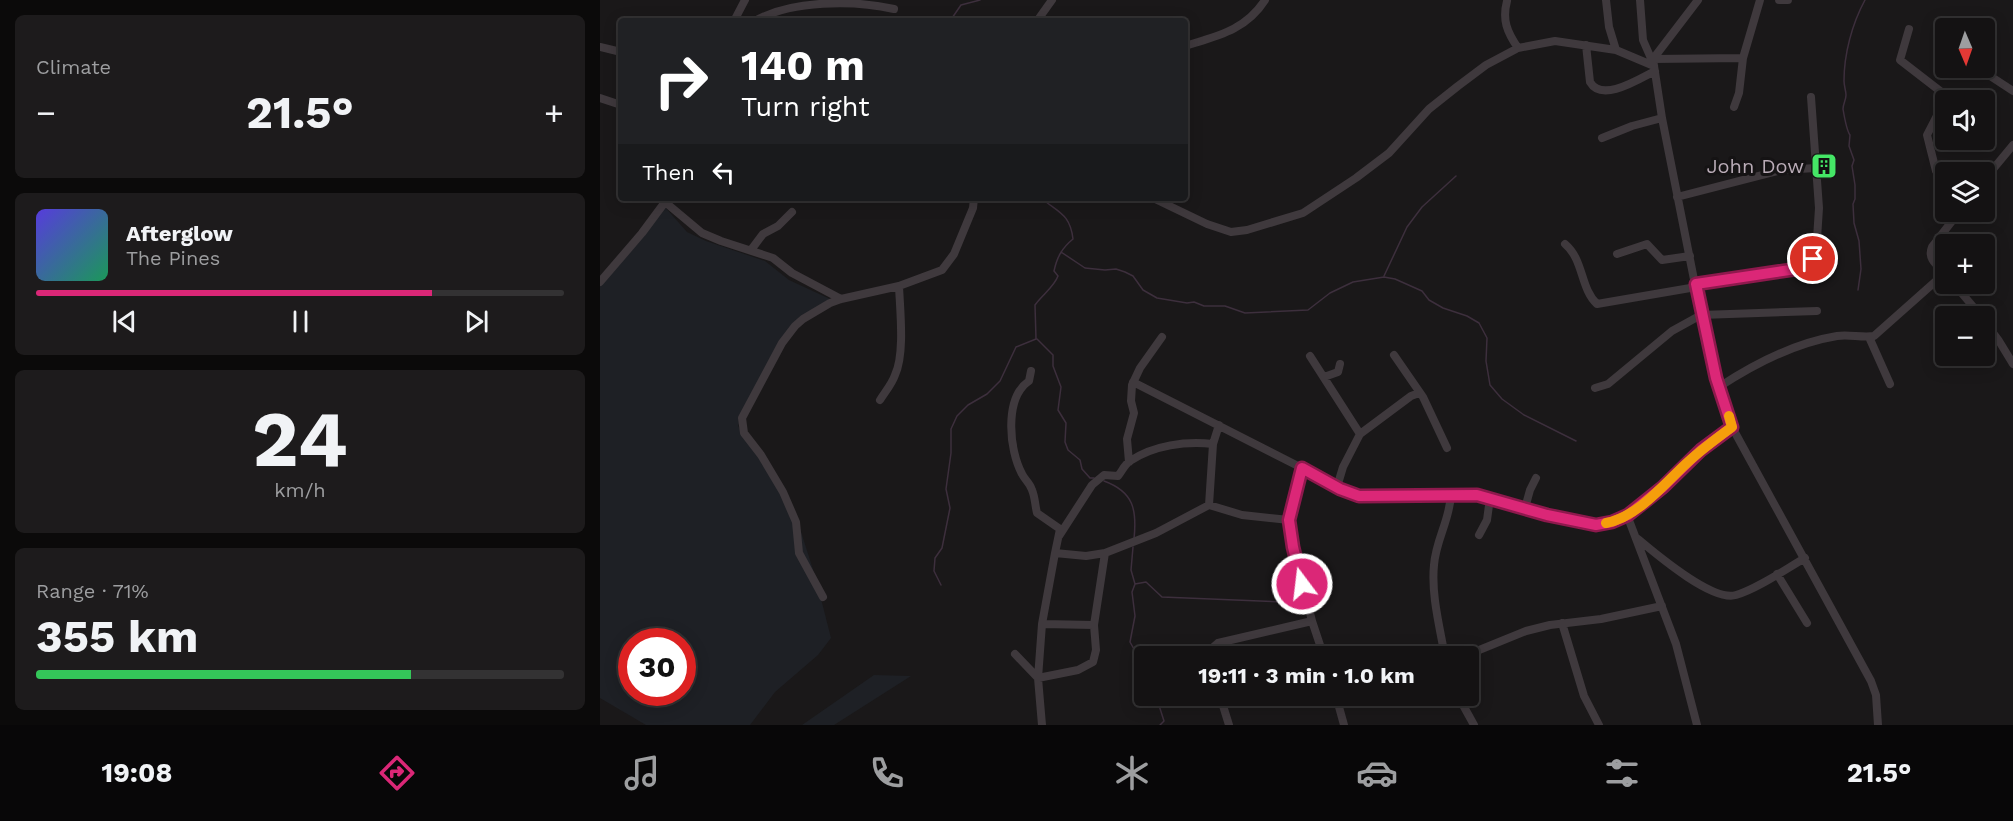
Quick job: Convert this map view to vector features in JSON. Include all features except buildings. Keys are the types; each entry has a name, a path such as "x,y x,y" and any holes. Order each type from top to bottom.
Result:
{"street":[{"path":"736,18 745,0"},
{"path":"1039,18 1052,0"},
{"path":"1188,45 1221,34 1246,22 1266,0"},
{"path":"1606,0 1608,27 1616,50"},
{"path":"1640,0 1643,40 1654,65 1662,118 1701,315 1719,387 1732,427 1871,681 1876,695 1878,725"},
{"path":"1586,45 1592,86 1607,91 1618,89 1654,65 1698,0"},
{"path":"1734,107 1739,93 1743,58 1760,0"},
{"path":"1779,0 1788,0"},
{"path":"1507,1 1504,19 1511,38 1518,48"},
{"path":"761,18 788,8 831,2 865,2 894,9"},
{"path":"1909,29 1900,60 1943,92 1945,97 1928,135 1935,166"},
{"path":"1159,201 1207,224 1231,232 1247,230 1303,213 1389,153 1429,110 1458,86 1486,66 1518,48 1555,41 1616,50 1654,65 1743,58"},
{"path":"600,47 618,51"},
{"path":"1993,78 2013,91"},
{"path":"600,98 618,104"},
{"path":"1565,244 1576,258 1590,294 1597,304 1803,268 1816,254 1817,245 1819,193 1811,98"},
{"path":"1602,138 1632,126 1662,118"},
{"path":"1995,167 2013,145"},
{"path":"1677,196 1781,170 1816,168"},
{"path":"600,282 642,233 663,201"},
{"path":"665,201 702,233 773,258 792,273 841,300"},
{"path":"824,597 800,553 797,528 783,492 761,454 744,433 742,418 767,368 795,326 818,310 841,300 899,286 935,273 946,266 954,254 973,201"},
{"path":"751,250 763,234 778,226 792,212"},
{"path":"1942,234 1951,222"},
{"path":"1935,242 1930,252 1935,262"},
{"path":"1617,254 1647,244 1662,260 1690,256"},
{"path":"1719,387 1746,370 1791,350 1837,336 1869,337 1876,334 1935,282"},
{"path":"880,400 896,375 898,363 901,326 899,286"},
{"path":"1962,294 1973,306"},
{"path":"1595,388 1608,384 1672,331 1701,315 1817,311"},
{"path":"1995,335 2013,364"},
{"path":"1869,337 1890,384"},
{"path":"1129,462 1127,439 1134,413 1131,401 1133,382 1154,346 1162,338"},
{"path":"1394,355 1419,393 1424,396 1447,448"},
{"path":"1310,356 1360,434"},
{"path":"1324,377 1338,372 1340,364"},
{"path":"1031,371 1029,381 1023,385 1018,396 1012,416 1011,433 1019,468 1033,490 1037,513 1058,526 1059,536 1042,624 1038,678 1042,725"},
{"path":"1133,382 1337,487 1359,496 1477,495 1596,525 1612,522 1628,515 1663,487 1701,450 1732,427"},
{"path":"1337,487 1343,467 1360,434 1411,396 1419,393"},
{"path":"1209,506 1214,444 1219,425"},
{"path":"1059,536 1092,485 1104,475 1118,476 1129,462 1173,444 1192,442 1214,444"},
{"path":"1302,468 1289,520 1293,547 1320,646"},
{"path":"1525,508 1536,478"},
{"path":"1443,646 1434,590 1434,567 1439,537 1450,510 1451,494"},
{"path":"1479,535 1487,520 1491,498"},
{"path":"1055,553 1086,556 1105,553 1156,533 1209,506 1242,515 1289,520"},
{"path":"1628,515 1684,672 1696,725"},
{"path":"1637,538 1681,572 1718,593 1734,596 1805,558"},
{"path":"1038,678 1078,670 1093,662 1096,650 1094,626 1105,553"},
{"path":"1777,574 1807,624"},
{"path":"1479,650 1526,631 1662,606"},
{"path":"1215,646 1218,643 1312,621"},
{"path":"1562,623 1584,696 1599,725"},
{"path":"1042,624 1094,626"},
{"path":"1015,654 1038,678"},
{"path":"1223,706 1229,725"},
{"path":"1339,706 1344,725"},
{"path":"1464,706 1474,725"}],"shaded area":[{"path":"664,206 687,232 706,241 765,261 789,280 830,299 792,325 749,398 738,426 759,454 796,516 816,579 831,638 818,655 775,692 750,725 646,725 600,698 600,282"},
{"path":"874,675 911,676 834,725 802,725"}],"waterway":[{"path":"952,18 961,5 980,0"},
{"path":"1858,290 1861,269 1859,241 1854,223 1855,185 1852,166 1854,160 1849,146 1850,135 1843,109 1846,97 1844,71 1847,50 1856,19 1865,0"},
{"path":"1384,276 1407,227 1422,207 1456,176"},
{"path":"941,585 934,571 935,558 942,548 950,508 946,489 951,453 951,429 957,416 968,405 987,394 1000,381 1016,347 1036,339 1035,305 1056,280 1058,276 1054,271 1058,257 1073,239 1066,219 1045,201"},
{"path":"1061,252 1085,268 1116,269 1125,272 1133,276 1143,290 1157,298 1194,302 1204,306 1225,306 1245,313 1308,310 1330,293 1353,282 1384,277 1395,279 1422,291 1429,300 1443,308 1467,316 1479,323 1487,338 1486,361 1490,385 1502,399 1524,415 1576,441"},
{"path":"1037,339 1053,355 1053,366 1061,387 1058,410 1066,423 1065,442 1068,450 1080,460 1082,469 1090,478 1094,478"},
{"path":"1104,481 1122,491 1131,503 1135,519 1134,539"},
{"path":"1133,547 1131,570 1135,584 1132,592 1135,616 1130,642 1134,649"},
{"path":"1135,584 1146,582 1162,597 1284,602"},
{"path":"1134,674 1134,677"},
{"path":"1159,706 1164,721 1160,725"}],"slow traffic":[{"path":"1606,523 1628,515 1670,482 1701,450 1732,427 1729,416"}],"place":[{"name":"John Dow","path":"1824,166"}],"route":[{"path":"1302,584 1289,520 1302,468 1350,494 1359,496 1477,495 1547,515 1596,525 1612,522 1628,515 1670,482 1701,450 1732,427 1716,378 1696,284 1803,268 1813,259"}]}
